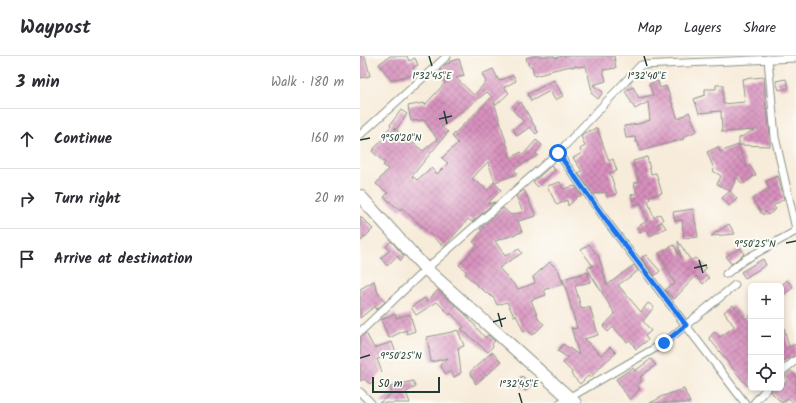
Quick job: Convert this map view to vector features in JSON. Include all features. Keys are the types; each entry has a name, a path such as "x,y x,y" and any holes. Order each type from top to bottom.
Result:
{"highway":[{"path":"360,196 426,269 568,401"}],"street":[{"path":"360,135 447,56"},
{"path":"360,332 426,269 558,153 641,66 796,58"},
{"path":"726,274 744,260 796,230 776,138 768,59"},
{"path":"558,153 608,223 744,403"},
{"path":"568,401 664,343 735,285"},
{"path":"784,370 796,360"},
{"path":"754,403 764,391"},
{"path":"360,392 371,403"}],"building":[{"path":"360,56 365,56 370,76 360,78"},
{"path":"390,56 407,56 409,61 415,58 418,65 413,67 415,74 391,80 379,64"},
{"path":"534,56 554,56 555,58 562,56 614,56 616,68 603,70 606,81 593,85 603,92 598,99 591,93 592,91 586,66 571,66 534,76 532,66 529,66 526,58"},
{"path":"459,59 464,76 456,78 474,95 486,82 482,74 493,69 499,81 513,75 516,81 504,87 509,93 496,105 494,102 511,158 521,152 523,155 536,140 542,145 535,154 538,155 514,169 517,174 495,182 488,162 479,171 472,179 488,190 494,182 501,190 487,204 495,202 472,222 468,219 444,247 402,208 400,210 384,197 388,193 376,184 388,169 383,165 385,163 372,151 386,136 384,134 401,110 407,114 396,130 423,151 437,139 424,120 411,121 408,106 424,103 425,105 445,83 440,69 446,64 450,63 449,62","holes":["487,92 492,97 452,136 458,143 442,158 448,163 437,174 431,168 417,180 412,176 448,132 441,127"]},
{"path":"764,77 770,146 739,145 739,138 755,130 722,132 721,111 699,113 694,99 705,95 705,89 716,89 716,85 723,85 723,104 745,102 742,79"},
{"path":"786,79 789,88 779,90 776,81"},
{"path":"554,80 563,96 555,100 550,91 531,101 528,94"},
{"path":"658,81 660,88 666,86 678,119 689,112 697,131 683,137 684,139 640,151 635,137 626,138 624,126 650,120 648,102 635,109 625,91 633,87 639,98 653,95 649,84"},
{"path":"521,102 538,132 536,134 530,127 517,136 513,129 524,122 513,110"},
{"path":"597,128 609,161 613,159 617,171 610,173 617,194 607,197 606,192 593,194 578,173 582,171 573,158 582,153 580,149 585,146 581,136 584,133"},
{"path":"738,145 747,167 750,166 756,175 742,184 737,177 730,191 717,184 721,176 713,171 714,169 707,152 718,147 720,152"},
{"path":"647,157 651,174 656,173 662,193 649,196 650,200 648,201 654,218 660,214 663,220 656,225 662,222 666,228 650,236 647,229 640,233 637,227 647,221 641,203 634,205 631,195 637,193 634,183 639,182 633,161"},
{"path":"551,166 555,170 538,187 533,182"},
{"path":"778,176 784,199 773,206 776,209 768,215 765,211 763,215 752,199 769,188 766,181"},
{"path":"560,182 563,189 575,186 582,196 578,196 568,206 567,200 557,205 547,186"},
{"path":"524,190 536,216 518,221 522,232 495,241 505,256 519,249 522,253 499,268 518,289 535,283 533,277 550,262 559,271 563,284 544,290 546,295 531,300 539,320 544,324 533,335 527,330 524,332 516,315 514,316 507,302 497,305 494,298 480,288 465,274 467,272 459,265 477,245 473,242 482,231 480,229 503,208 511,215 523,212 516,196"},
{"path":"730,191 737,199 729,206 722,198"},
{"path":"693,209 698,237 684,238 682,220 675,221 673,212"},
{"path":"360,216 373,229 360,242"},
{"path":"729,224 735,234 711,236"},
{"path":"391,241 404,256 401,261 397,256 387,266 381,258 390,250 386,247"},
{"path":"678,241 691,261 695,258 706,268 703,272 709,278 703,284 696,276 674,299 665,290 671,285 672,286 675,284 659,253 674,245 681,258"},
{"path":"589,244 599,257 607,285 634,265 638,271 618,285 641,312 648,303 654,307 643,321 651,331 645,336 648,340 636,349 630,340 627,342 613,327 608,332 603,327 615,314 587,268 593,266 581,250"},
{"path":"741,248 744,254 731,264 726,256"},
{"path":"646,255 660,271 655,276 641,258"},
{"path":"763,259 766,265 745,278 741,272"},
{"path":"588,272 590,282 575,286 581,308 583,309 590,307 598,335 584,339 601,355 610,347 616,353 590,378 588,376 580,384 571,374 572,372 563,363 568,358 558,351 563,344 579,355 571,327 573,329 577,328 563,279"},
{"path":"787,280 793,287 784,294 784,283"},
{"path":"374,281 378,293 385,302 376,310 375,306 360,318 360,289"},
{"path":"438,290 466,315 485,338 488,335 495,341 488,352 461,329 464,327 451,313 450,315 437,302 416,315 411,307 425,298 427,302"},
{"path":"733,305 745,319 748,317 748,386 709,338 714,332 720,337 733,328 734,326 724,312"},
{"path":"395,314 396,318 410,314 415,331 407,334 406,330 389,338 381,320"},
{"path":"784,328 789,347 796,344 796,355 784,361"},
{"path":"458,330 464,346 458,348 461,373 454,377 451,371 446,374 440,365 448,358 431,362 427,337"},
{"path":"366,333 374,348 392,342 396,353 377,359 382,372 370,384 364,379 360,381 360,337"},
{"path":"492,352 501,362 476,384 470,372"},
{"path":"651,359 656,365 640,377 642,381 637,385 640,389 630,400 616,379 633,368 635,371"},
{"path":"791,371 796,376 796,403 788,398 782,403 771,392 784,391 784,384 787,381 784,377"},
{"path":"522,376 532,384 526,391 516,383"},
{"path":"413,381 416,387 406,392 410,403 379,403 392,393 390,387"},
{"path":"684,389 690,403 650,403 660,397"}],"route":[{"path":"558,153 608,223 686,325 664,343"}]}
